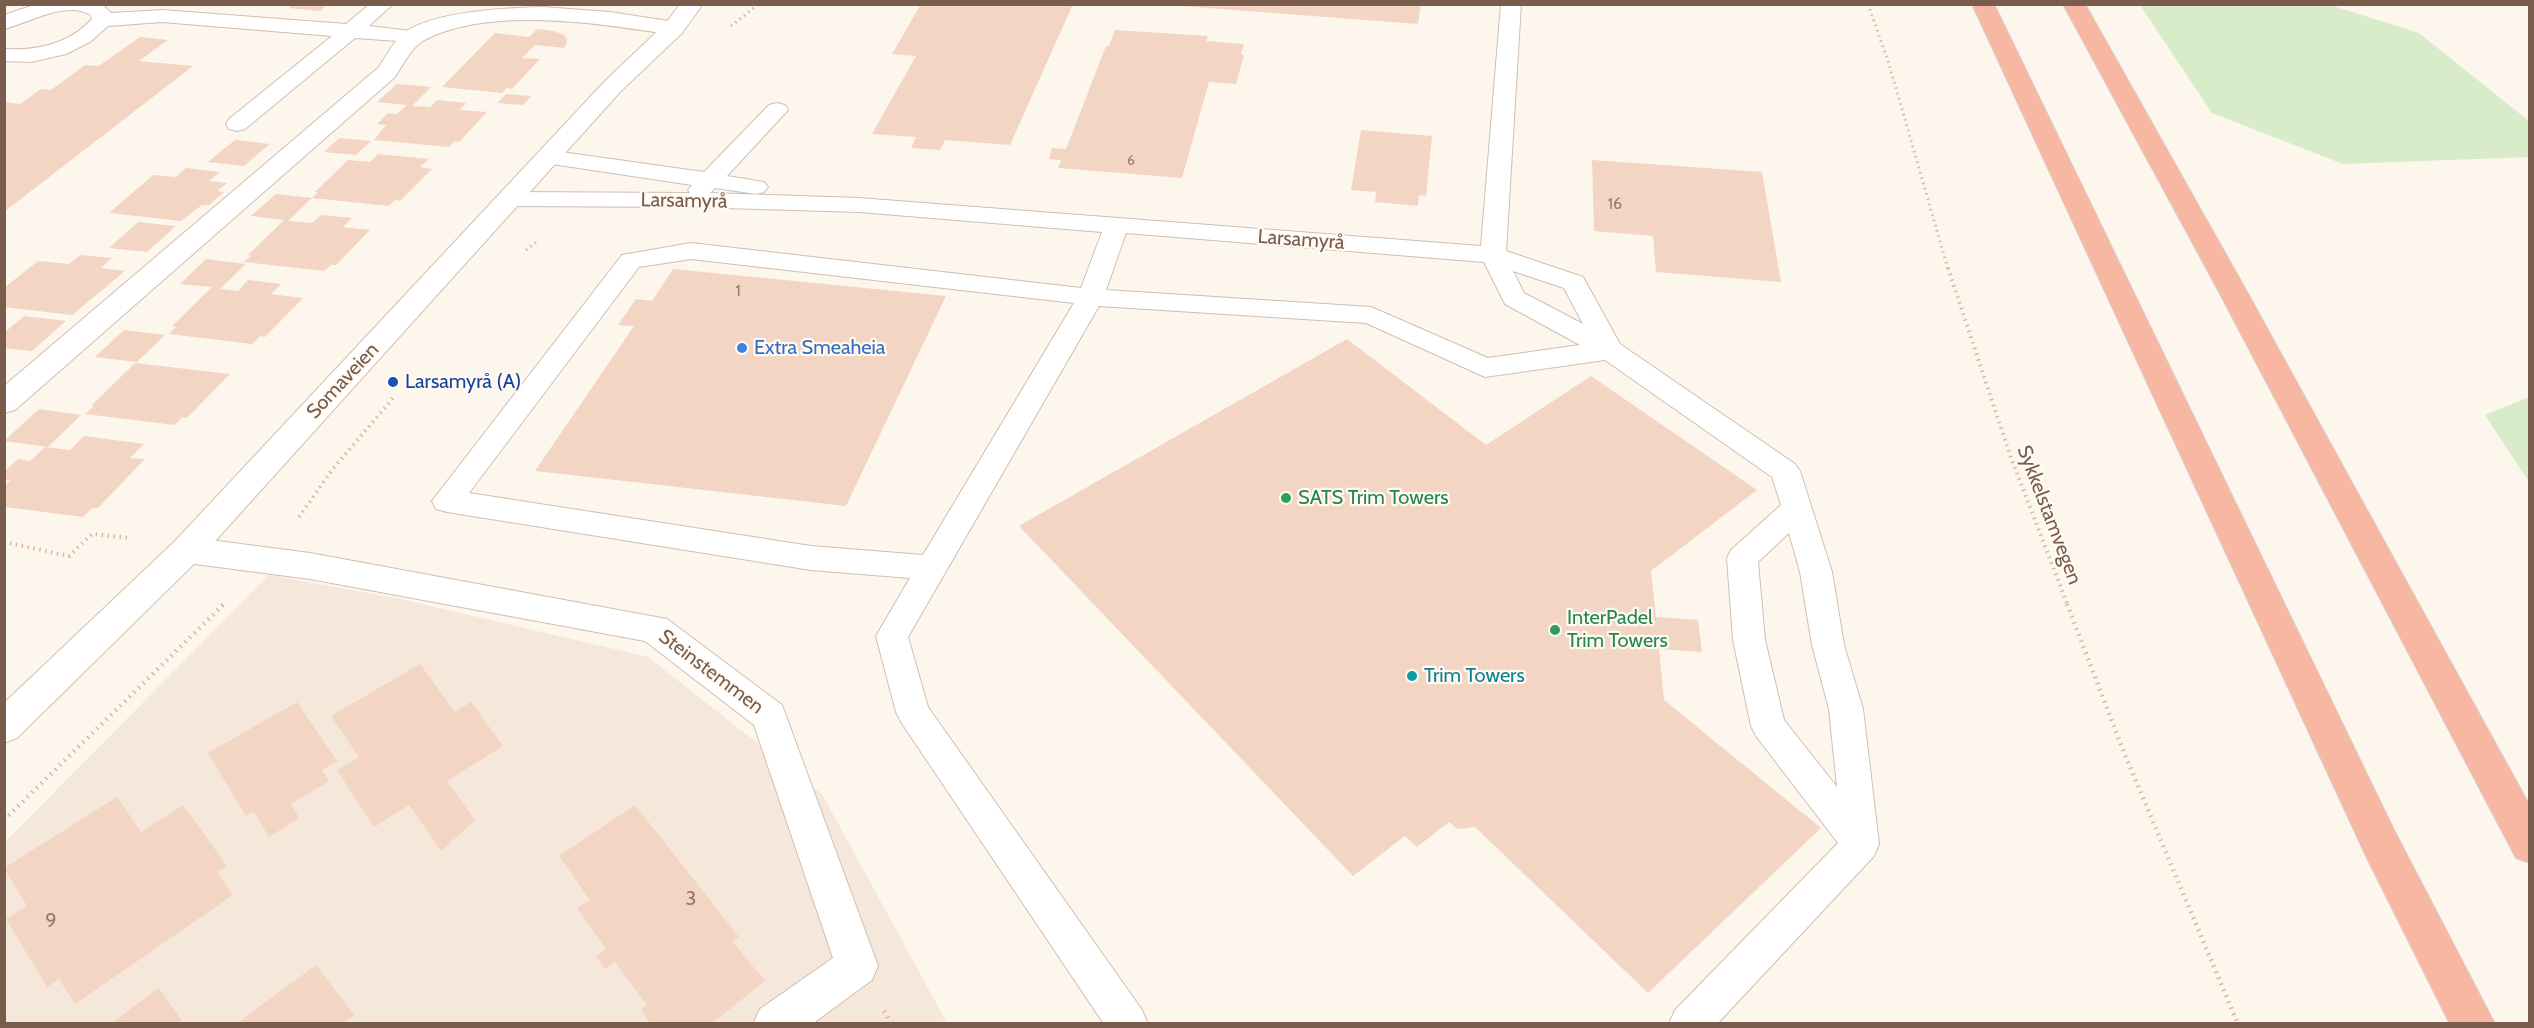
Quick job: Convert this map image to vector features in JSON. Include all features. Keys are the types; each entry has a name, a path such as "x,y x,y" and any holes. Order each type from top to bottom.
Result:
{"highway":[{"path":"1983,4 2380,843 2473,1023"},
{"path":"2074,4 2232,290 2529,845"}],"street":[{"name":"Somaveien","path":"4,727 187,550 613,86 674,28 703,6"},
{"path":"4,403 387,72 413,36 455,16 488,9 549,10 674,28"},
{"name":"Steinstemmen","path":"187,550 310,566 654,629 769,716 857,966 776,1023"}],"lane":[{"path":"4,23 29,12 73,4 90,6 100,12 102,20 95,30 81,40 60,49 37,54 4,55"},
{"path":"253,24 278,4"},
{"path":"237,124 352,32 383,4"},
{"path":"1511,4 1493,255 1514,298 1610,350 1785,471 1816,572 1828,645 1846,709 1861,844"},
{"path":"102,20 162,16 413,36"},
{"path":"691,200 777,110"},
{"name":"Larsamyrå","path":"547,157 709,179 859,206"},
{"name":"Larsamyrå","path":"510,200 691,200 859,206 1493,255 1574,283 1610,350"},
{"path":"1116,226 1091,297 892,636 913,712 1128,1023"},
{"path":"933,568 811,558 447,501 631,261 691,251 1091,297 1371,315 1485,368 1610,350"},
{"path":"1797,508 1742,558 1749,640 1768,726 1861,844"},
{"path":"1689,1023 1861,844"}],"path":[{"name":"Sykkelstamvegen","path":"1868,4 1889,64 1939,242 2010,455 2125,755 2238,1023"},
{"path":"4,542 69,556 92,534 134,538"}],"shaded area":[{"path":"269,575 401,599 648,657 822,794 947,1023 5,1024 5,842"}],"green space":[{"path":"2140,5 2330,5 2419,33 2529,121 2529,157 2343,164 2212,113"},
{"path":"2529,397 2529,482 2485,415"}],"building":[{"path":"293,4 328,4 320,11 289,8"},
{"path":"921,4 1073,4 1010,145 945,140 940,150 911,148 916,137 872,134 916,56 892,54"},
{"path":"1155,4 1421,4 1418,24"},
{"path":"537,29 564,35 567,39 566,45 564,48 535,45 522,58 540,59 512,89 507,88 502,93 442,87 495,33 529,37"},
{"path":"1115,30 1208,36 1206,41 1244,44 1241,55 1244,55 1236,84 1209,82 1182,178 1058,168 1061,160 1049,159 1052,148 1066,149 1106,46 1109,46"},
{"path":"140,37 168,40 139,61 193,66 4,212 4,102 20,104 41,89 51,90 85,65 99,66"},
{"path":"397,84 431,87 412,106 430,107 437,100 466,103 459,110 487,112 459,142 454,141 449,147 374,140 386,125 377,124 388,113 397,114 407,105 377,102"},
{"path":"506,94 531,96 523,105 497,103"},
{"path":"1361,130 1432,136 1426,196 1419,195 1418,206 1375,202 1376,192 1351,190"},
{"path":"339,138 371,141 356,155 324,152"},
{"path":"235,140 270,144 244,166 208,162"},
{"path":"378,154 429,159 420,167 432,169 400,201 395,200 389,206 312,198 318,192 315,192 348,160 370,162"},
{"path":"1592,160 1762,172 1781,282 1656,272 1653,236 1594,231"},
{"path":"186,168 220,172 209,181 227,183 217,191 224,192 209,205 202,205 181,221 109,213 153,175 176,177"},
{"path":"276,194 312,198 288,221 312,223 321,215 352,218 343,227 370,230 336,265 331,265 324,271 244,262 251,256 248,255 284,220 251,216"},
{"path":"138,222 176,226 147,252 109,248"},
{"path":"80,255 112,258 101,268 125,271 72,315 4,307 4,288 38,261 69,264"},
{"path":"206,259 246,264 220,289 238,291 248,280 281,284 271,294 303,298 265,337 260,336 252,344 169,334 176,327 172,326 212,287 180,284"},
{"path":"673,269 946,296 846,506 535,471 634,326 618,325 636,299 652,301"},
{"path":"24,316 66,321 32,351 4,348 4,333"},
{"path":"124,330 165,335 137,362 95,357"},
{"name":"Trim Towers","path":"1347,339 1486,445 1591,376 1757,490 1651,571 1656,617 1698,620 1702,652 1659,649 1664,700 1821,828 1648,993 1475,827 1457,829 1449,822 1417,847 1405,836 1353,876 1019,526"},
{"path":"135,363 230,374 187,418 182,417 175,425 85,414"},
{"path":"39,409 81,415 48,447 4,441"},
{"path":"84,436 144,444 130,458 145,459 98,508 92,508 83,517 5,507 5,485 11,480 4,479 4,472 18,459 30,461 45,447 70,450"},
{"path":"420,664 455,712 471,702 503,746 447,781 475,820 441,851 409,805 374,827 337,770 359,757 331,716"},
{"path":"297,702 337,761 322,770 329,781 291,804 299,818 269,837 254,812 246,816 208,753"},
{"path":"117,797 141,832 183,805 227,866 217,872 233,895 75,1004 59,979 47,987 6,919 27,906 4,868"},
{"path":"635,805 739,937 732,941 765,981 711,1024 651,1024 641,1010 647,1005 615,962 605,969 596,956 606,949 577,908 590,900 559,856"},
{"path":"316,965 354,1015 342,1024 236,1024"},
{"path":"159,988 184,1024 110,1024"}],"place":[{"name":"Extra Smeaheia","path":"742,348"},
{"name":"Larsamyrå (A)","path":"393,382"},
{"name":"SATS Trim Towers","path":"1286,498"},
{"name":"InterPadel Trim Towers","path":"1555,630"},
{"name":"Trim Towers","path":"1412,676"}]}
